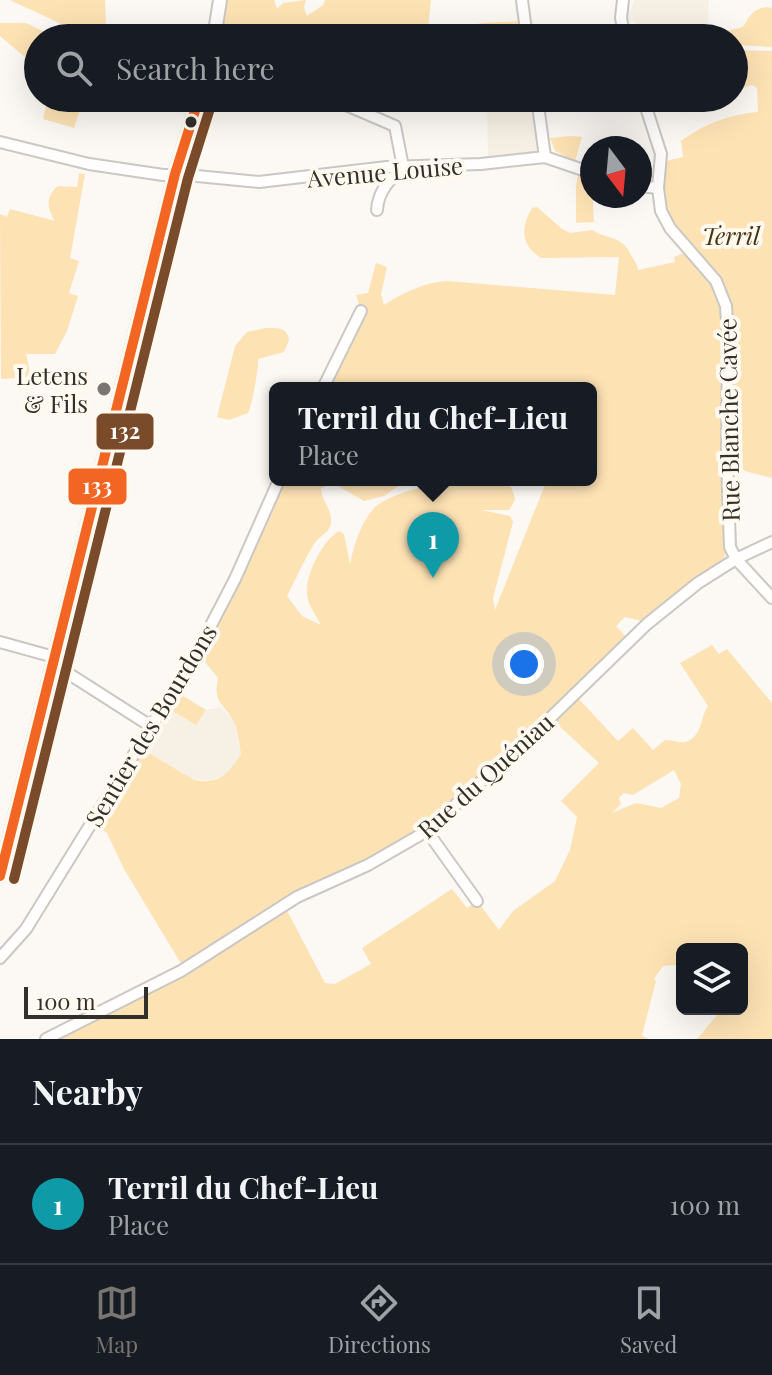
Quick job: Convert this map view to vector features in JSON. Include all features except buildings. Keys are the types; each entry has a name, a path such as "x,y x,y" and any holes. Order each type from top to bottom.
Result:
{"main road":[{"path":"216,24 220,0"},
{"path":"0,876 5,834 53,660 175,174 195,112"}],"street":[{"path":"522,0 525,24"},
{"path":"622,24 623,0"},
{"path":"362,112 395,126 398,132 403,167 387,183 377,210"},
{"path":"539,112 545,157"},
{"path":"648,112 660,149 658,188 652,187"},
{"name":"Avenue Louise","path":"0,142 89,164 264,182 403,167 481,164 545,157 580,169"},
{"name":"Rue Blanche Cavée","path":"658,188 659,205 670,228 716,281 726,306 730,540 736,559"},
{"path":"326,382 361,311"},
{"name":"Sentier des Bourdons","path":"0,958 26,929 149,725 197,652 235,579 276,486"},
{"name":"Rue du Quéniau","path":"46,1039 181,971 297,897 360,869 427,831 647,624 698,583 736,559 772,542"},
{"path":"736,559 772,598"},
{"path":"0,642 53,660 149,725"},
{"path":"427,831 477,901"}],"shaded area":[{"path":"634,0 709,0 708,24 636,24 635,21 627,22 624,13 631,11"},
{"path":"487,112 539,112 545,155 488,158"},
{"path":"162,705 195,725 206,710 221,707 234,721 241,754 229,773 212,780 194,780 137,746"}],"green space":[{"path":"10,0 105,0 106,24 61,24"},
{"path":"220,0 274,0 277,9 283,3 306,0 304,8 307,16 323,5 325,0 431,0 428,24 216,24"},
{"path":"772,8 772,47 748,46 748,24 745,24 754,11"},
{"path":"520,21 520,24 480,24"},
{"path":"0,23 28,24 24,24 24,56 0,36"},
{"name":"Terril","path":"748,50 772,51 772,478 745,471 728,461 728,550 723,560 642,621 625,617 616,626 625,636 440,821 284,905 325,983 335,984 371,964 362,948 452,889 467,908 477,901 499,930 513,911 555,881 570,850 577,817 561,801 599,763 555,722 578,698 618,741 633,728 653,750 665,740 685,742 695,736 708,706 680,663 712,645 719,654 727,649 772,703 772,1039 697,1039 717,1015 748,1015 748,943 676,943 676,965 663,966 654,979 642,1035 648,1039 46,1039 193,962 180,962 124,869 107,833 91,823 137,746 194,780 203,781 222,776 241,754 235,724 218,697 218,678 197,652 276,486 326,486 321,488 331,524 314,544 287,596 302,616 321,625 307,595 310,574 317,557 327,541 339,531 344,534 350,564 366,519 385,500 427,486 509,486 515,500 509,510 481,510 510,516 513,522 493,598 495,610 545,486 597,486 597,382 326,382 361,311 356,295 368,293 376,263 387,267 381,294 384,305 414,289 447,281 615,295 619,257 541,258 529,248 524,230 532,208 537,207 570,233 592,230 618,241 627,248 638,270 675,262 674,257 689,251 665,219 662,162 683,157 681,141 699,129 737,115 758,112 757,88 748,86","holes":["674,770 681,784 679,798 661,808 636,803 612,813 621,804 619,798 624,793 633,795"]},
{"path":"45,112 79,112 74,128 43,119"},
{"path":"580,137 575,161 555,151 550,138"},
{"path":"79,173 85,174 70,258 79,261 69,293 78,296 67,331 55,354 26,354 31,377 1,379 0,214 7,217 10,209 55,221 49,207 51,194 58,186 77,187"},
{"path":"578,175 580,208 593,208 594,222 576,223"},
{"path":"281,329 286,333 289,340 284,352 258,359 248,413 229,420 217,417 235,346 247,332"},
{"path":"338,486 398,486 384,496 364,501"},
{"path":"172,689 206,710 196,725 162,705"}],"transit line":[{"name":"133","path":"0,876 175,174 195,112"},
{"name":"132","path":"14,879 188,178 209,112"}],"place":[{"name":"Letens & Fils","path":"104,389"},
{"name":"Terril du Chef-Lieu","path":"433,578"}]}
